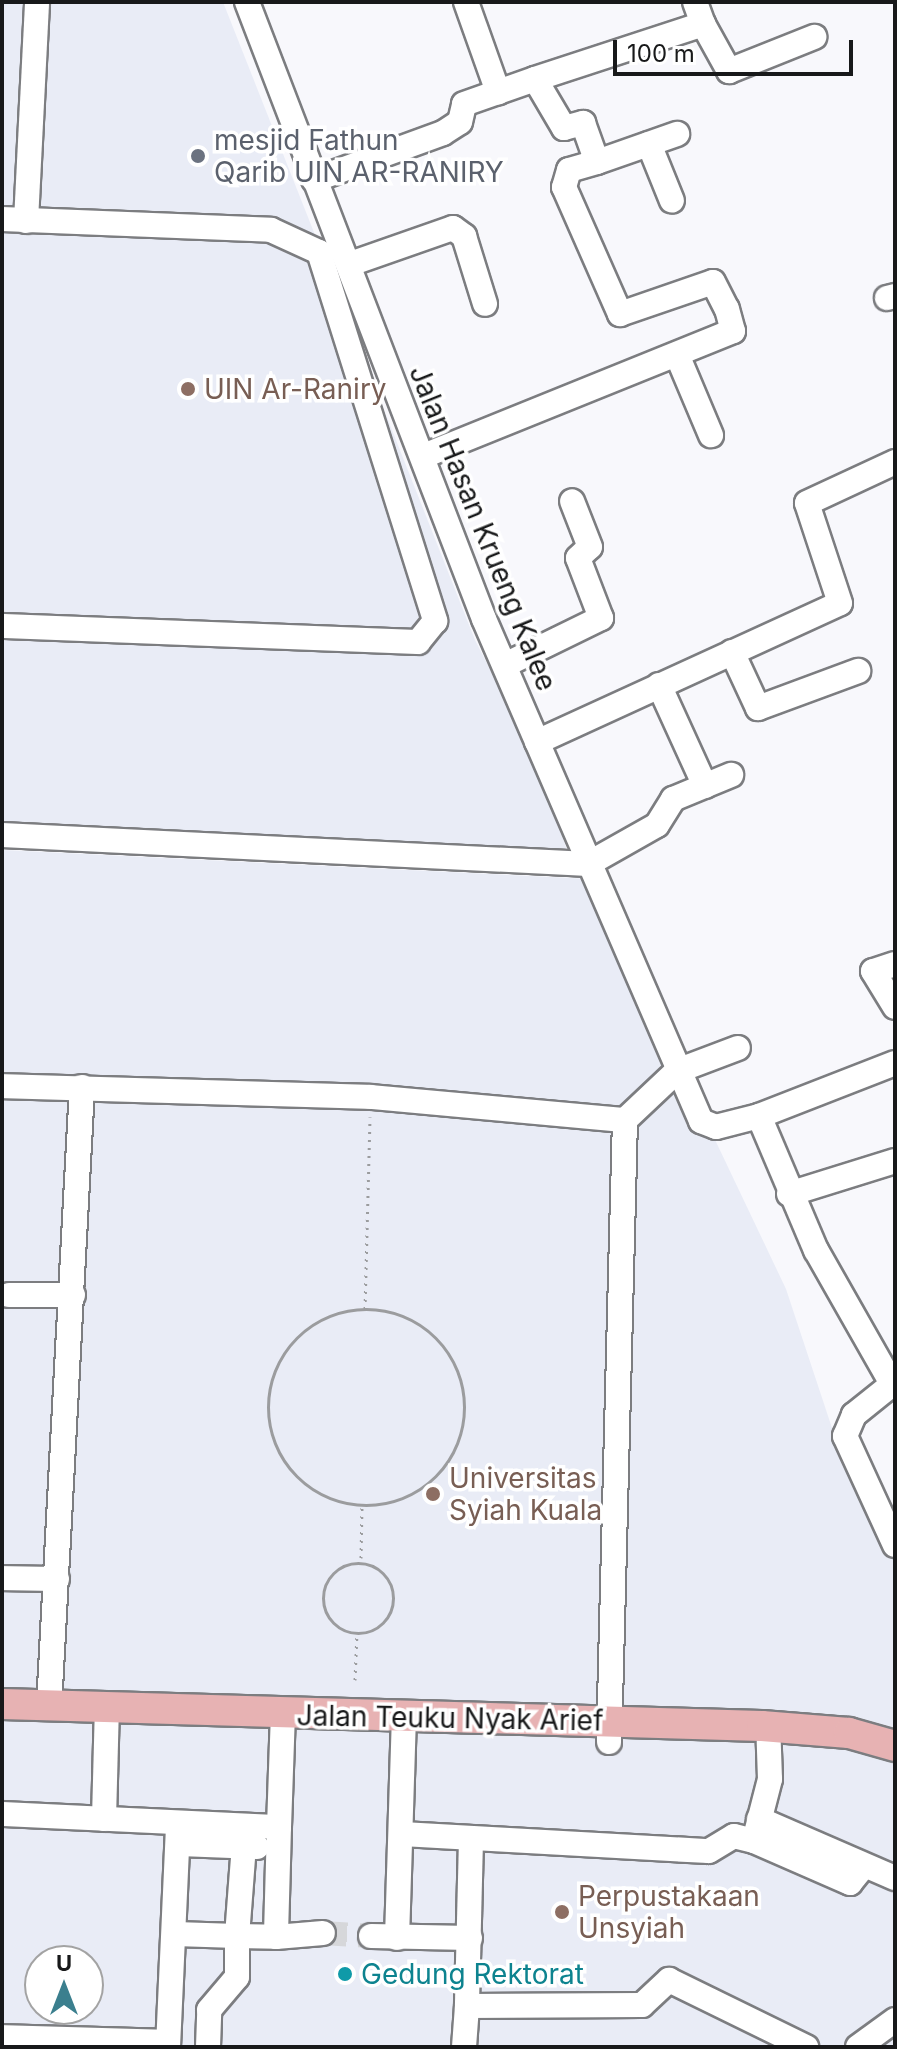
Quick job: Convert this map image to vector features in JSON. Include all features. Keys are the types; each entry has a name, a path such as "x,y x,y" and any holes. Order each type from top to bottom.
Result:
{"main road":[{"name":"Jalan Teuku Nyak Arief","path":"2,1704 49,1707 114,1717"},
{"name":"Jalan Teuku Nyak Arief","path":"2,1719 114,1717 609,1731 832,1731 895,1746"},
{"name":"Jalan Teuku Nyak Arief","path":"609,1731 769,1742 895,1761"}],"street":[{"path":"2,626 418,642 435,621 319,252 271,230 14,220 37,2"},
{"name":"Jalan Hasan Krueng Kalee","path":"247,2 505,665 701,1121 716,1127 759,1116 893,1070"},
{"path":"466,2 498,92"},
{"path":"314,180 443,133 460,122 464,104 699,13 729,71 814,37"},
{"path":"535,79 564,128 583,123 597,162"},
{"path":"423,456 678,357 733,331 727,309 713,282 620,314 564,187 569,170 677,134"},
{"path":"649,144 672,201"},
{"path":"350,264 453,228 464,236 485,304"},
{"path":"678,357 711,435"},
{"path":"537,742 840,603 807,503 895,462"},
{"path":"505,665 601,618 578,558 590,547 572,501"},
{"path":"732,652 758,708 858,671"},
{"path":"659,685 705,786"},
{"path":"2,835 588,864 657,825 673,799 731,775"},
{"path":"895,964 873,971 895,1007"},
{"path":"609,1731 625,1120 677,1071 738,1048"},
{"path":"2,1086 371,1097 625,1120"},
{"path":"49,1707 82,1087"},
{"path":"759,1116 789,1194 893,1383 854,1415 845,1436 895,1545"},
{"path":"789,1194 895,1161"},
{"path":"9,1295 73,1295"},
{"path":"2,1578 57,1579"},
{"path":"112,1819 114,1717"},
{"path":"276,1937 283,1723"},
{"path":"397,1938 404,1725"},
{"path":"756,1830 770,1779 769,1742"},
{"path":"2,1814 112,1819 244,1846 279,1837"},
{"path":"402,1834 709,1851 734,1836 756,1830 850,1883 862,1868 895,1878"},
{"path":"179,1834 279,1837"},
{"path":"2,2037 168,2044 179,1834"},
{"path":"464,2047 471,1839"},
{"path":"208,2047 209,2010 237,1977 244,1846"},
{"path":"175,1934 276,1937 323,1933"},
{"path":"371,1936 470,1938"},
{"path":"467,2006 642,2005 669,1980 806,2047"},
{"path":"858,2047 895,2020"}],"path":[{"path":"365,1309 371,1097"},
{"path":"365,1309 415,1322 436,1338 452,1358 465,1407 462,1433 436,1477 391,1502 362,1506 308,1486 286,1464 267,1407 286,1350 335,1314 365,1309"},
{"path":"361,1559 362,1506"},
{"path":"361,1559 387,1578 393,1599 386,1619 357,1633 335,1624 323,1593 334,1573 361,1559"},
{"path":"355,1680 357,1633"}],"shaded area":[{"name":"UIN Ar-Raniry","path":"2,2 223,2 475,640 534,755 567,850 2,822"},
{"name":"Universitas Syiah Kuala","path":"2,850 591,879 786,1289 832,1428 895,1559 895,2047 2,2047"}],"tunnel":[{"path":"323,1933 371,1936"}],"place":[{"name":"mesjid Fathun Qarib UIN AR-RANIRY","path":"198,156"},
{"name":"UIN Ar-Raniry","path":"188,389"},
{"name":"Universitas Syiah Kuala","path":"433,1494"},
{"name":"Perpustakaan Unsyiah","path":"562,1912"},
{"name":"Gedung Rektorat","path":"345,1974"}]}
